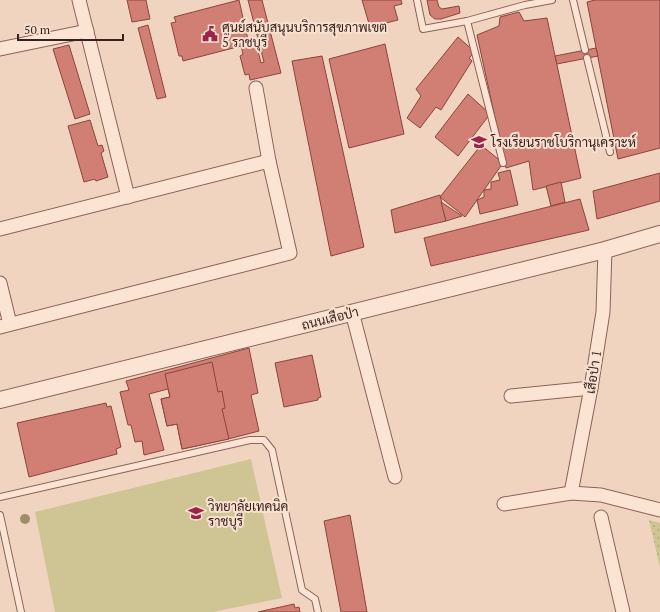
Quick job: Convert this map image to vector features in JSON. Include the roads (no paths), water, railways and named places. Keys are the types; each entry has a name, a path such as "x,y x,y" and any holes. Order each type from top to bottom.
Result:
{"street":[{"path":"79,0 128,197"},
{"path":"0,49 87,31"},
{"path":"0,283 5,326 290,252 269,161 256,88"},
{"path":"0,229 269,161"},
{"name":"ถนนเสือป่า","path":"0,400 605,250 660,234"},
{"name":"เสือป่า 1","path":"571,493 591,388 603,312 605,250"},
{"path":"352,312 394,477"},
{"path":"511,396 591,388"},
{"path":"504,504 571,493 601,495 660,510"},
{"path":"601,517 624,612"}],"lane":[{"path":"417,0 423,29 467,21 525,5 552,0"},
{"path":"573,0 585,50"},
{"path":"467,21 504,163"},
{"path":"587,58 610,152"},
{"path":"0,497 250,440 264,440 272,450 302,590 315,599 318,612"},
{"path":"0,515 21,612"}],"place":[{"name":"ศูนย์สนับสนุนบริการสุขภาพเขต 5 ราชบุรี","path":"210,34"},
{"name":"โรงเรียนราชโบริกานุเคราะห์","path":"479,142"},
{"name":"วิทยาลัยเทคนิค ราชบุรี","path":"196,513"}]}
